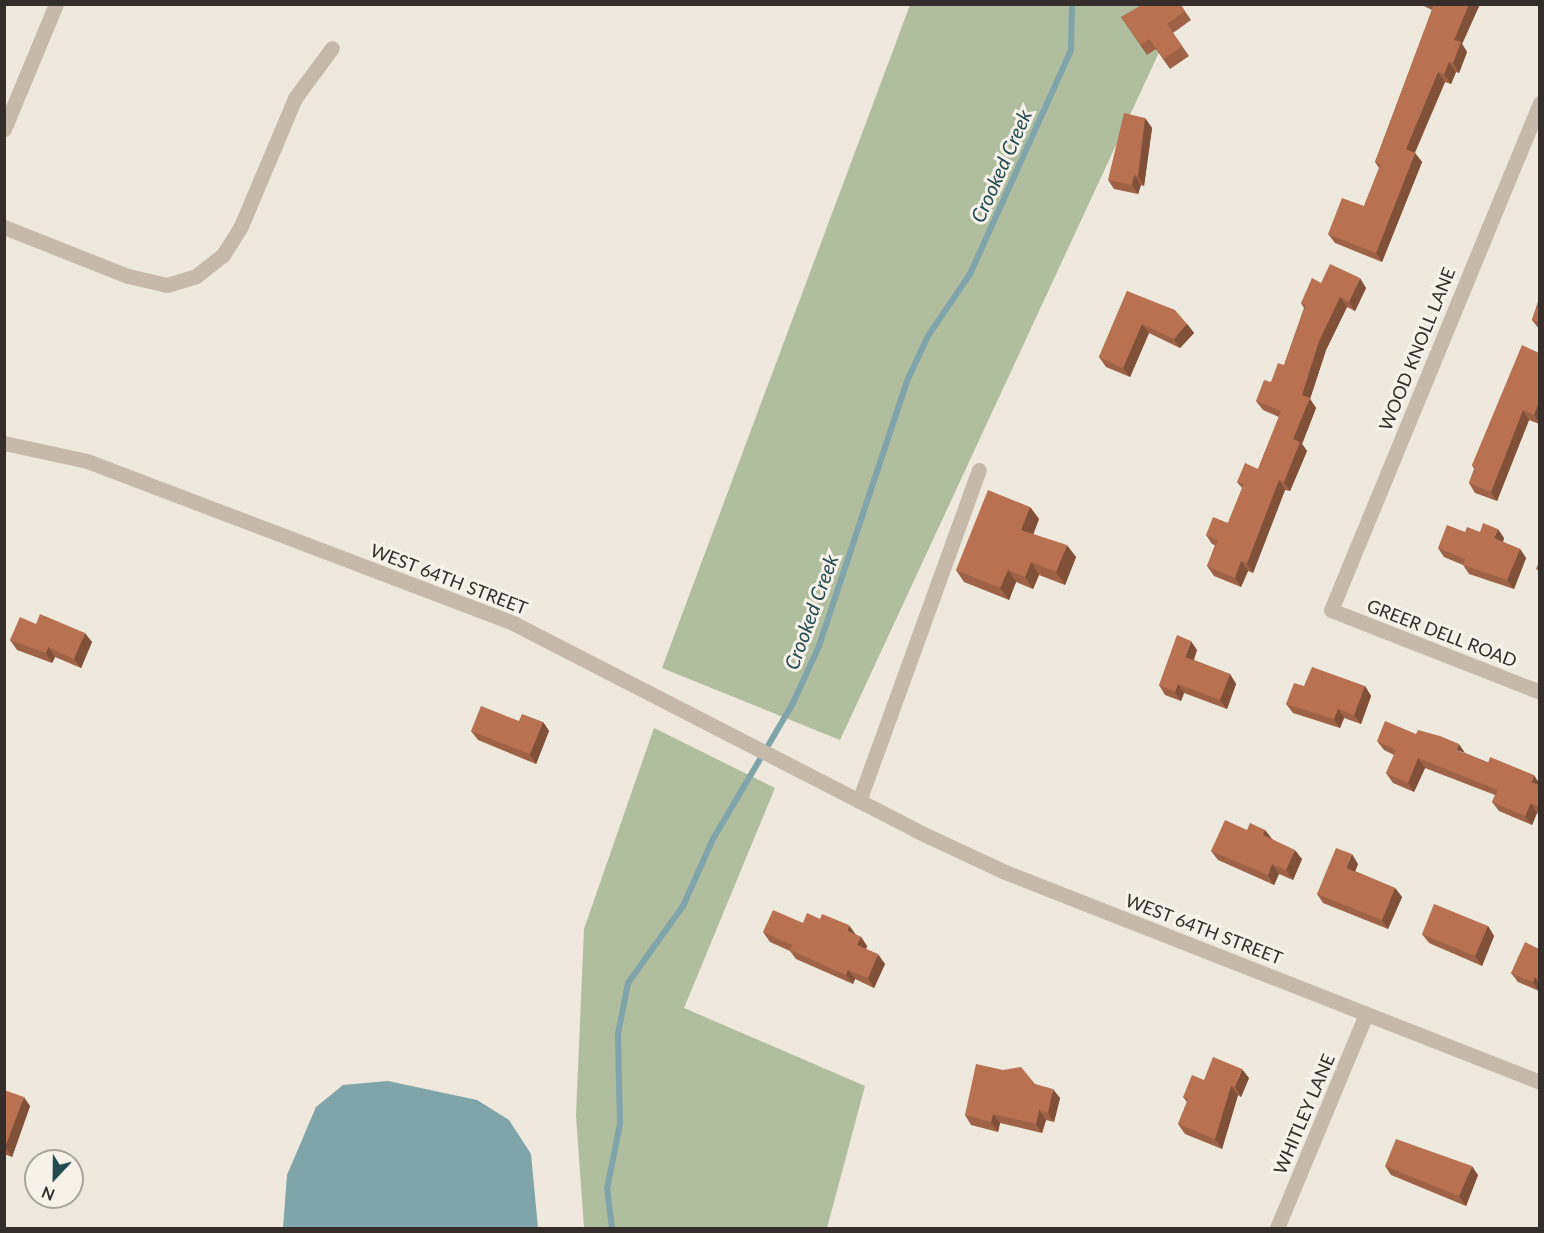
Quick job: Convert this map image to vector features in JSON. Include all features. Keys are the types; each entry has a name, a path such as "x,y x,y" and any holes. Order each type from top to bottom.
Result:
{"street":[{"path":"4,129 56,4"},
{"path":"4,227 128,276 167,285 195,276 224,255 241,226 295,98 332,48"},
{"name":"WOOD KNOLL LANE","path":"1331,610 1539,103"},
{"name":"WEST 64TH STREET","path":"4,443 87,461 515,624 859,801 1005,872 1539,1082"},
{"path":"859,801 979,470"},
{"name":"GREER DELL ROAD","path":"1331,610 1539,692"},
{"name":"WHITLEY LANE","path":"1277,1228 1366,1014"}],"green space":[{"path":"910,5 1181,5 840,740 662,668"},
{"path":"654,728 775,788 684,1008 865,1086 827,1228 584,1228 576,1115 584,929"}],"water":[{"path":"388,1081 477,1100 509,1120 531,1154 538,1228 283,1228 287,1175 316,1107 343,1085"}],"building":[{"path":"1143,4 1180,4 1185,11 1167,24 1182,46 1164,59 1149,39 1141,45 1121,17"},
{"path":"1434,4 1469,4 1454,40 1461,42 1453,63 1449,62 1444,74 1438,72 1406,149 1415,153 1376,253 1328,234 1342,198 1364,206 1381,164 1375,162"},
{"path":"1124,113 1145,118 1138,176 1134,175 1132,185 1108,180"},
{"path":"1330,264 1360,278 1349,302 1340,297 1319,341 1302,395 1310,398 1293,439 1300,442 1284,482 1279,480 1247,563 1241,561 1235,578 1207,566 1218,540 1206,535 1213,517 1228,523 1244,484 1237,482 1245,463 1258,469 1281,411 1256,401 1264,380 1271,382 1278,363 1284,365 1306,305 1301,303 1312,278 1321,283"},
{"path":"1127,291 1175,310 1187,324 1174,339 1142,324 1123,368 1099,357"},
{"path":"1539,299 1539,322 1532,320"},
{"path":"1522,345 1539,353 1539,402 1534,415 1523,410 1491,492 1469,483 1475,467 1472,465"},
{"path":"988,490 1030,507 1021,530 1067,545 1056,572 1031,562 1025,577 1008,570 1000,588 956,570"},
{"path":"1483,523 1498,529 1494,538 1520,549 1507,580 1463,565 1465,559 1438,548 1447,525 1465,532 1467,527 1480,532"},
{"path":"40,614 85,633 74,659 48,647 46,653 10,640 20,617 36,624"},
{"path":"1177,635 1191,641 1185,657 1230,674 1220,700 1178,684 1175,692 1159,685"},
{"path":"1312,667 1365,686 1354,715 1338,709 1334,719 1286,704 1294,683 1304,686"},
{"path":"481,706 519,721 522,714 543,722 530,754 471,731"},
{"path":"1385,721 1416,734 1418,730 1440,736 1459,744 1456,750 1488,763 1490,757 1534,775 1531,782 1539,785 1539,807 1531,803 1525,816 1492,802 1498,790 1418,758 1408,783 1386,773 1396,750 1377,741"},
{"path":"1225,820 1247,830 1250,823 1265,830 1263,835 1295,850 1286,870 1272,864 1268,875 1211,851"},
{"path":"1336,848 1352,854 1346,868 1395,888 1382,920 1317,894"},
{"path":"1434,904 1488,926 1475,956 1422,934"},
{"path":"773,910 803,923 807,913 820,919 822,914 849,925 847,931 861,937 857,945 878,954 868,978 848,970 846,975 790,950 792,945 763,932"},
{"path":"1525,942 1539,949 1539,980 1535,977 1533,982 1511,973"},
{"path":"1213,1057 1242,1069 1235,1087 1231,1086 1215,1139 1178,1124 1188,1099 1183,1097 1192,1075 1204,1080"},
{"path":"976,1064 1003,1070 1021,1067 1035,1084 1053,1089 1048,1113 1039,1110 1036,1124 993,1114 991,1122 965,1115"},
{"path":"4,1090 24,1097 5,1147 4,1147"},
{"path":"1396,1139 1472,1166 1459,1196 1385,1166"}],"waterway":[{"name":"Crooked Creek","path":"612,1228 607,1189 620,1124 618,1034 628,983 683,906 713,839 792,705 819,646 907,381 928,336 970,274 1071,50 1072,4"}]}
